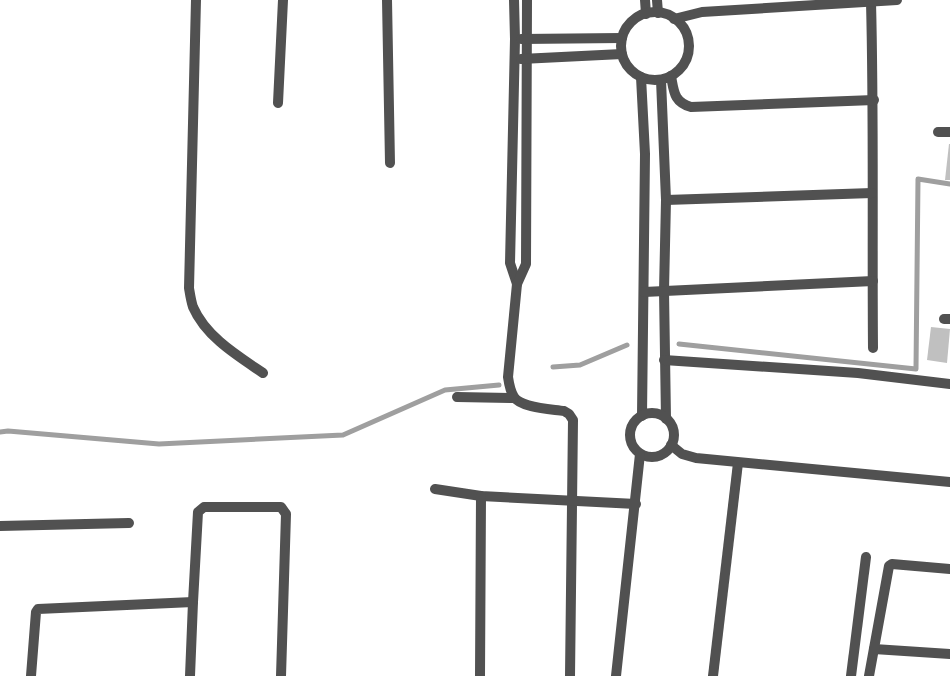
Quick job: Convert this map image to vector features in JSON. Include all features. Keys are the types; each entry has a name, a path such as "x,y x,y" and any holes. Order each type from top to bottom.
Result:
{"street":[{"path":"196,0 189,288 193,307 204,324 224,345 264,373"},
{"path":"278,103 283,0"},
{"path":"387,0 390,164"},
{"path":"514,0 510,263 517,284"},
{"path":"527,0 526,264 517,284 508,377 514,398 521,404 564,410 573,420 570,676"},
{"path":"645,0 646,14"},
{"path":"658,0 658,13"},
{"path":"674,19 702,12 897,0"},
{"path":"871,2 874,100 872,194 873,348"},
{"path":"658,13 674,19 685,30 689,51 683,66 666,78 651,80 642,77 631,70 622,54 622,38 630,24 646,14 658,13"},
{"path":"514,39 622,38"},
{"path":"514,59 622,54"},
{"path":"642,77 645,154 642,416"},
{"path":"666,78 676,99 683,105 691,107 874,100"},
{"path":"666,78 664,291 666,419"},
{"path":"938,132 950,132"},
{"path":"666,200 872,194"},
{"path":"644,292 873,281"},
{"path":"664,360 858,373 950,384"},
{"path":"457,397 514,398"},
{"path":"653,413 666,419 673,431 671,445 667,451 656,457 640,454 631,443 631,429 634,422 642,416 653,413"},
{"path":"671,445 682,454 696,458 950,482"},
{"path":"616,676 640,454"},
{"path":"713,676 738,463"},
{"path":"435,490 481,496 636,504"},
{"path":"480,676 481,496"},
{"path":"190,676 198,514 202,508 281,506 286,514 281,676"},
{"path":"0,526 129,523"},
{"path":"851,676 866,557"},
{"path":"868,676 888,566 892,564 950,569"},
{"path":"31,676 36,612 38,608 193,602"},
{"path":"874,649 950,654"}],"building":[{"path":"949,144 950,180 945,180"},
{"path":"931,327 950,329 947,363 927,360"}],"waterway":[{"path":"679,344 916,369 918,179 950,184"},
{"path":"553,367 580,365 627,345"},
{"path":"0,432 8,431 159,444 343,435 445,390 499,385"}]}
